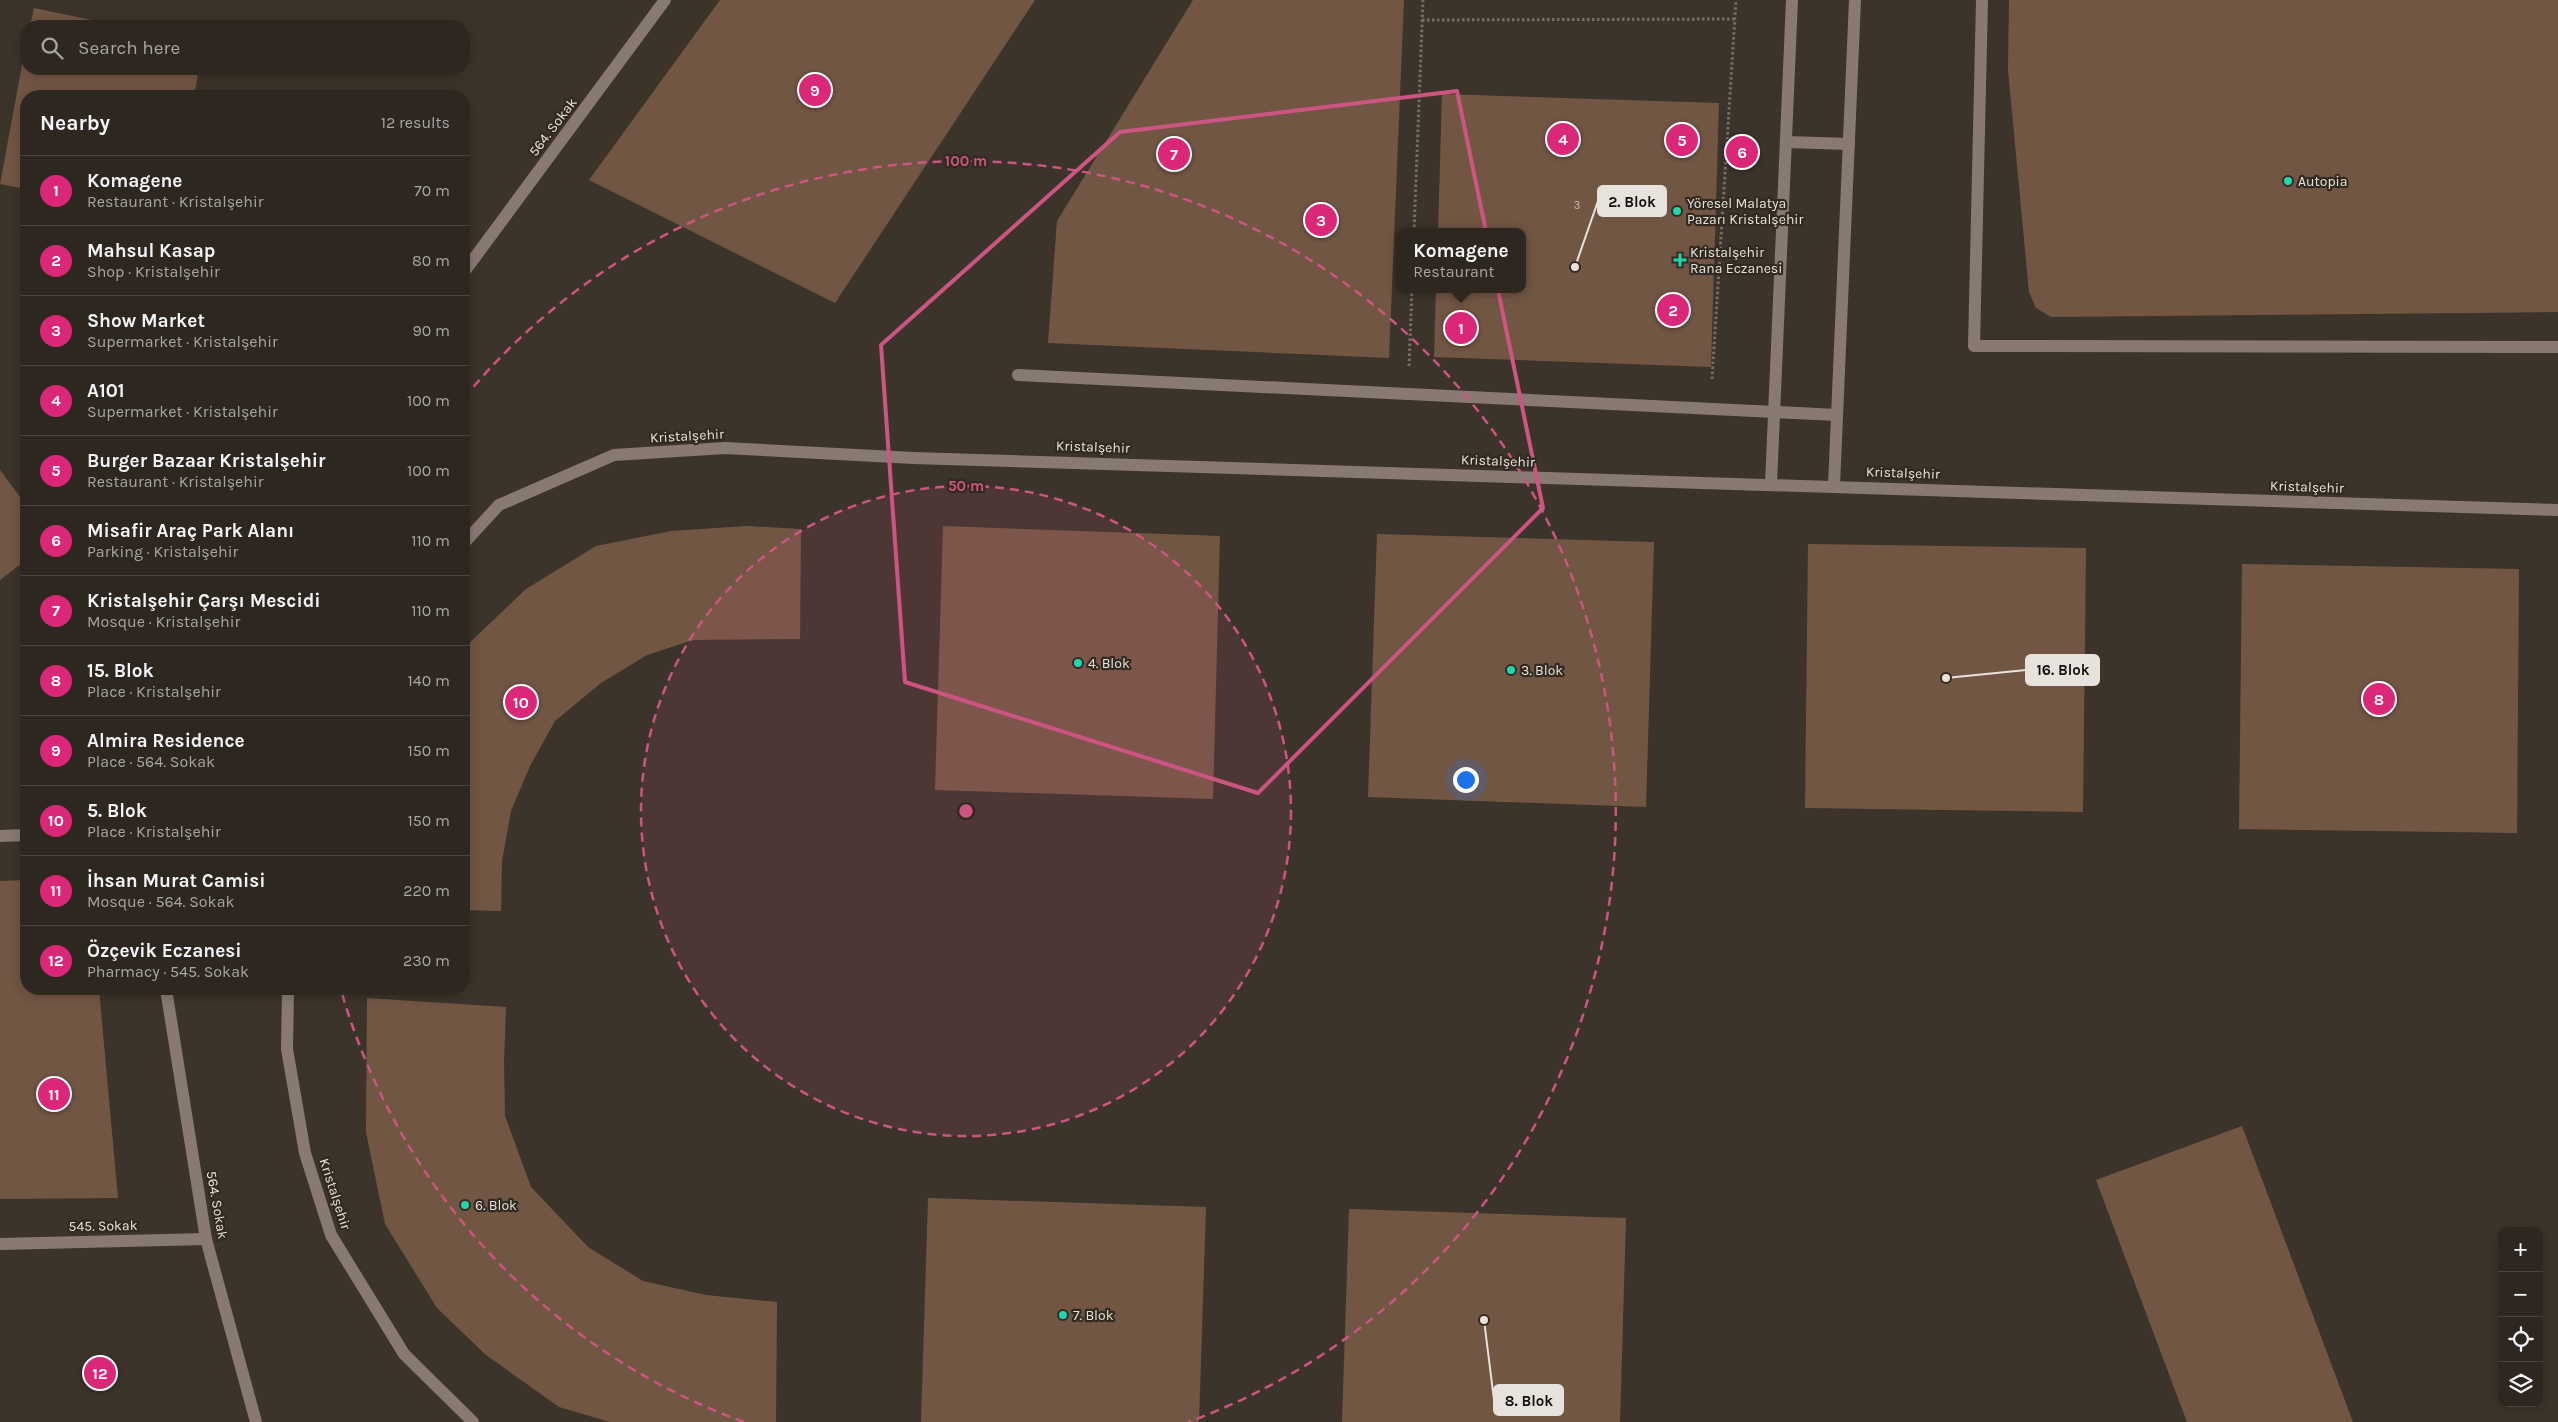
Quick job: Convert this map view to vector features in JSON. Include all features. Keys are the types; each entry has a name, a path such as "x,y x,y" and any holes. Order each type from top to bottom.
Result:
{"street":[{"name":"564. Sokak","path":"470,264 665,0"},
{"path":"1771,484 1792,0"},
{"path":"1834,486 1855,0"},
{"path":"1982,0 1974,346 2558,347"},
{"path":"1786,142 1849,144"},
{"path":"1018,375 1837,415"},
{"name":"Kristalşehir","path":"470,536 499,505 614,455 725,448 913,458 2558,510"},
{"path":"0,836 20,835"},
{"name":"564. Sokak","path":"167,995 206,1238 256,1422"},
{"name":"Kristalşehir","path":"288,995 287,1050 305,1153 330,1235 404,1354 473,1422"},
{"name":"545. Sokak","path":"0,1244 206,1238"}],"path":[{"path":"1414,228 1423,0"},
{"path":"1711,385 1736,0"},
{"path":"1422,20 1736,19"},
{"path":"1409,373 1412,293"}],"highlighted area":[{"path":"1457,91 1543,508 1258,793 905,682 881,345 1120,132"}],"building":[{"path":"720,0 1035,0 835,303 589,180"},
{"path":"1193,0 1404,0 1389,358 1048,343 1057,221"},
{"name":"Autopia","path":"2009,0 2558,0 2558,312 2051,317 2036,308 2029,292 2008,70"},
{"path":"34,8 92,20 31,20"},
{"path":"20,75 198,75 195,90 20,90 20,188 0,184"},
{"path":"1442,94 1719,103 1711,367 1434,357 1436,293 1526,293 1526,228 1438,228"},
{"path":"0,470 20,497 20,565 0,580"},
{"path":"747,526 801,529 800,639 693,640 647,655 601,683 555,721 530,766 511,811 502,861 501,911 470,910 470,642 526,589 596,546 671,531"},
{"name":"4. Blok","path":"943,526 1220,536 1213,799 935,790"},
{"name":"3. Blok","path":"1377,534 1654,542 1646,807 1368,797"},
{"path":"1808,544 2086,548 2083,812 1805,808"},
{"path":"2242,564 2519,569 2517,833 2239,829"},
{"path":"20,880 20,995 100,995 118,1198 0,1199 0,881"},
{"name":"6. Blok","path":"367,998 506,1007 505,1116 531,1187 588,1247 643,1281 706,1295 777,1302 776,1422 610,1422 559,1407 486,1355 437,1308 385,1224 366,1132"},
{"path":"2242,1126 2353,1422 2187,1422 2096,1180"},
{"name":"7. Blok","path":"928,1198 1206,1207 1199,1422 921,1422"},
{"path":"1349,1209 1626,1218 1620,1422 1342,1422"}],"place":[{"name":"Almira Residence","path":"815,90"},
{"name":"A101","path":"1563,139"},
{"name":"Burger Bazaar Kristalşehir","path":"1682,140"},
{"name":"Misafir Araç Park Alanı","path":"1742,152"},
{"name":"Kristalşehir Çarşı Mescidi","path":"1174,154"},
{"name":"Autopia","path":"2288,181"},
{"name":"Yöresel Malatya Pazarı Kristalşehir","path":"1677,211"},
{"name":"Show Market","path":"1321,220"},
{"name":"Kristalşehir Rana Eczanesi","path":"1680,260"},
{"name":"2. Blok","path":"1575,267"},
{"name":"Mahsul Kasap","path":"1673,310"},
{"name":"Komagene","path":"1461,328"},
{"name":"4. Blok","path":"1078,663"},
{"name":"3. Blok","path":"1511,670"},
{"name":"16. Blok","path":"1946,678"},
{"name":"15. Blok","path":"2379,699"},
{"name":"5. Blok","path":"521,702"},
{"name":"İhsan Murat Camisi","path":"54,1094"},
{"name":"6. Blok","path":"465,1205"},
{"name":"7. Blok","path":"1063,1315"},
{"name":"8. Blok","path":"1484,1320"},
{"name":"Özçevik Eczanesi","path":"100,1373"}]}
